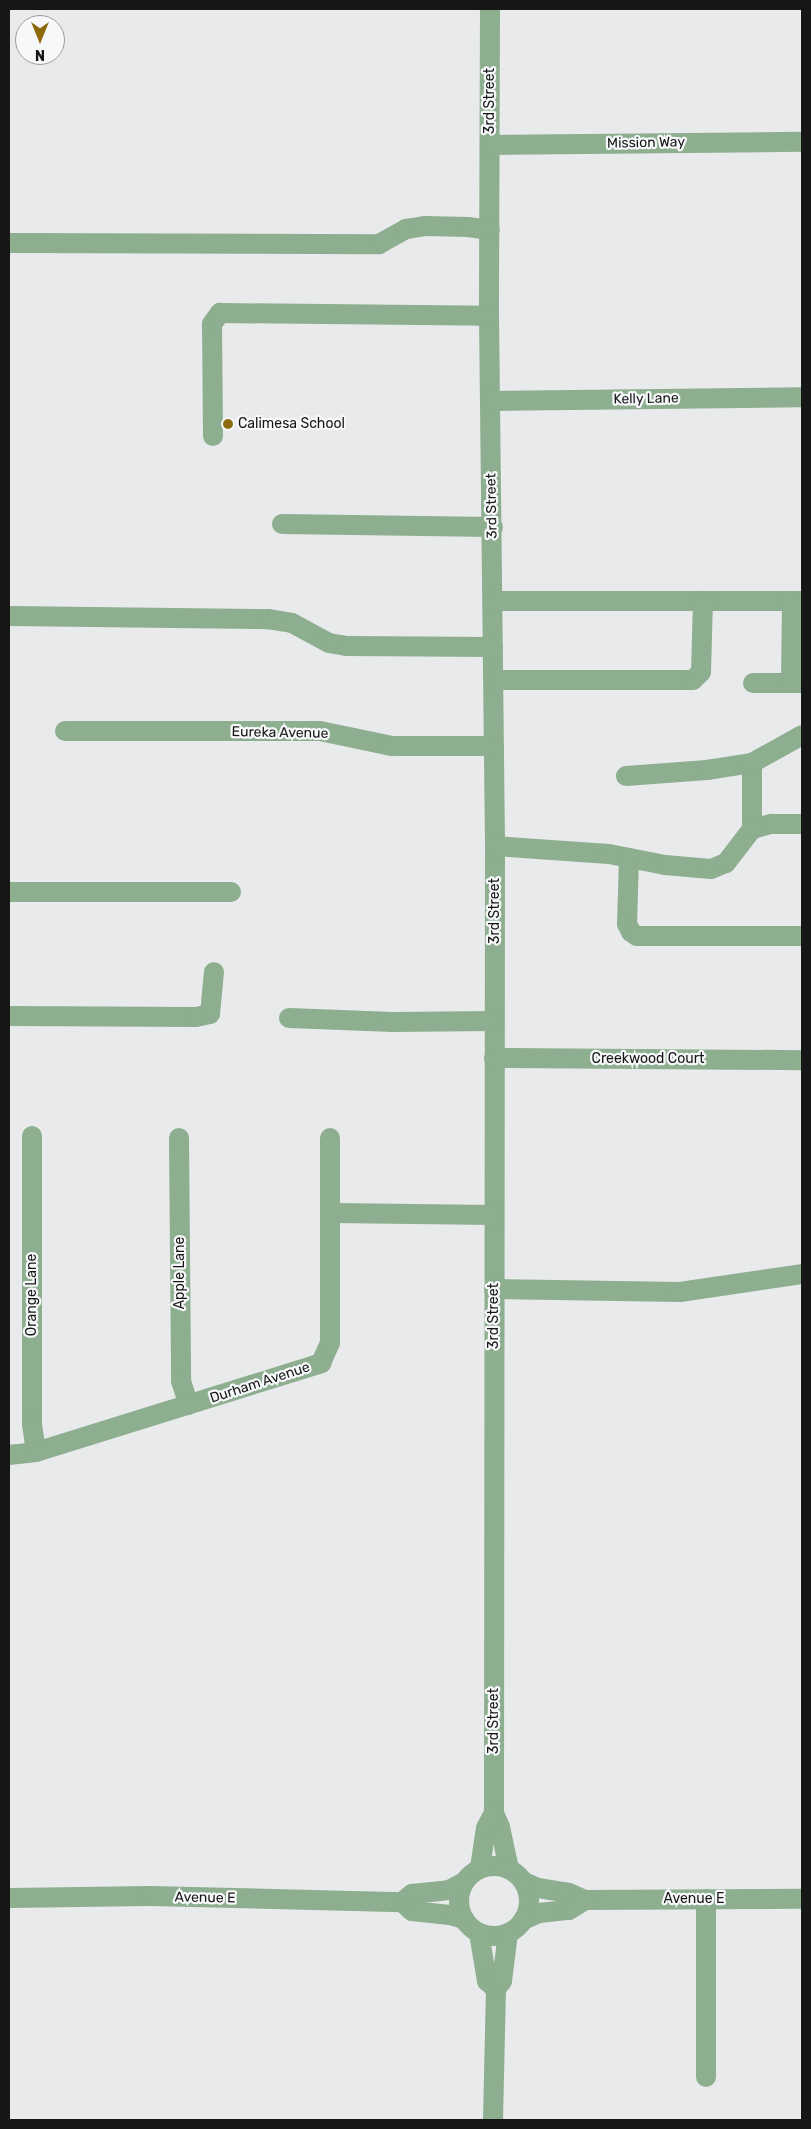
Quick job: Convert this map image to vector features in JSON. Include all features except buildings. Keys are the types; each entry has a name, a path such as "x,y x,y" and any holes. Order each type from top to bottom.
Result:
{"street":[{"name":"3rd Street","path":"490,9 489,316 493,527 495,846 494,1813 516,1875"},
{"name":"Mission Way","path":"490,145 802,142"},
{"path":"9,243 379,244 406,229 425,226 490,230"},
{"path":"213,436 212,324 220,313 489,316"},
{"name":"Kelly Lane","path":"490,400 802,397"},
{"path":"282,524 493,527"},
{"path":"493,601 797,601 797,683 753,683"},
{"path":"494,680 693,680 701,672 703,601"},
{"path":"9,616 268,620 292,623 329,643 346,646 493,647"},
{"name":"Eureka Avenue","path":"65,731 320,731 392,746 494,746"},
{"path":"626,776 707,770 752,763 802,735"},
{"path":"495,846 629,858 665,865 711,869 726,863 752,829 752,763"},
{"path":"752,829 771,824 802,824"},
{"path":"629,858 627,924 631,932 637,936 802,936"},
{"path":"9,892 231,892"},
{"path":"9,1016 196,1017 210,1014 214,972"},
{"path":"289,1018 393,1022 494,1021"},
{"name":"Creekwood Court","path":"494,1058 802,1060"},
{"name":"Orange Lane","path":"32,1136 32,1424 36,1452"},
{"name":"Apple Lane","path":"179,1138 181,1381 189,1405"},
{"name":"Durham Avenue","path":"9,1455 36,1452 321,1363 330,1343 332,1213 330,1138"},
{"path":"332,1213 494,1215"},
{"path":"494,1289 680,1292 802,1274"},
{"name":"3rd Street","path":"480,1868 486,1828 494,1813"},
{"path":"493,2120 496,1989 502,1981 516,1926 529,1901 516,1875 499,1866 480,1868 464,1882 459,1900 464,1919 479,1933 499,1936 516,1926"},
{"name":"Avenue E","path":"516,1875 538,1888 569,1893 585,1900 802,1899"},
{"name":"Avenue E","path":"9,1898 150,1896 402,1902 412,1894 449,1890 464,1882"},
{"path":"706,1899 706,2077"},
{"name":"Avenue E","path":"516,1926 540,1914 568,1910 585,1900"},
{"name":"Avenue E","path":"402,1902 412,1911 450,1915 464,1919"},
{"path":"479,1933 488,1981 496,1989"}],"place":[{"name":"Calimesa School","path":"228,424"}]}
